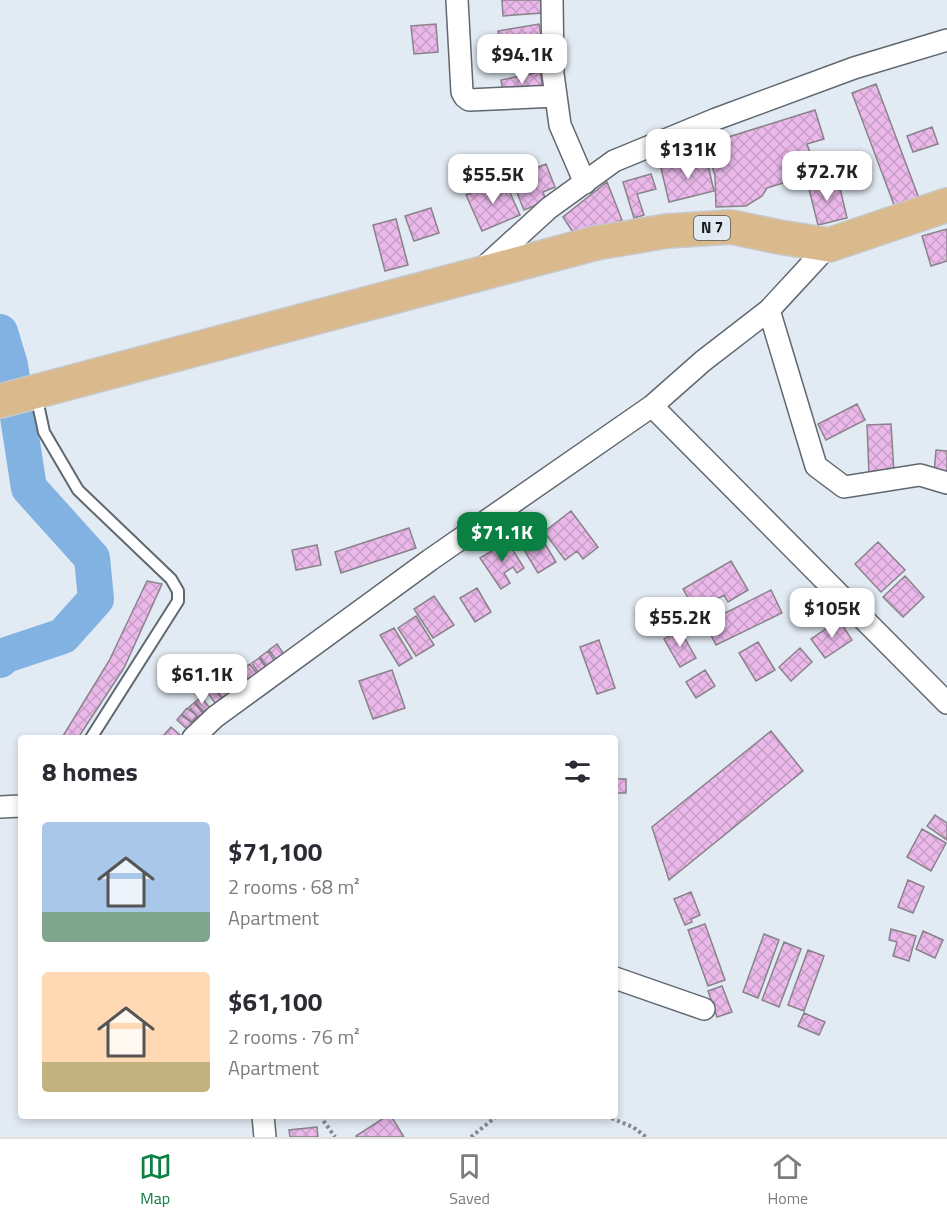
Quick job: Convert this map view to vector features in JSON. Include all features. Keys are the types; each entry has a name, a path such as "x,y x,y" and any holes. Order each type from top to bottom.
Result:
{"main road":[{"name":"N 7","path":"0,401 596,243 667,231 731,227 829,245 947,205"}],"street":[{"path":"457,0 462,92 465,97 469,100 556,96"},
{"path":"552,0 553,74 560,125 585,183"},
{"path":"474,276 549,208 614,161 716,119 854,68 947,40"},
{"path":"196,735 215,717 421,567 652,406 769,310 829,245"},
{"path":"769,310 816,466 844,488 920,475 947,483"},
{"path":"652,406 947,703"},
{"path":"0,807 18,806"},
{"path":"618,979 704,1009"},
{"path":"263,1119 265,1137"}],"lane":[{"path":"35,391 44,432 78,490 171,579 178,591 178,601 93,735"}],"path":[{"path":"322,1119 335,1137"},
{"path":"471,1137 493,1119"},
{"path":"613,1119 633,1127 646,1137"}],"building":[{"path":"502,0 541,0 542,13 503,16"},
{"path":"436,24 438,52 414,54 411,26"},
{"path":"539,24 545,60 504,66 498,31"},
{"path":"540,72 543,89 504,97 501,80"},
{"path":"876,84 920,201 896,210 852,93"},
{"path":"815,110 824,139 807,144 814,164 810,166 812,174 767,188 762,196 746,206 716,207 715,176 706,144"},
{"path":"932,127 938,144 913,152 907,136"},
{"path":"706,157 714,191 669,202 661,168"},
{"path":"546,164 555,187 543,192 546,201 524,210 511,178"},
{"path":"651,174 656,189 637,194 644,215 634,218 623,182"},
{"path":"824,177 826,187 839,184 847,218 818,225 807,181"},
{"path":"504,179 520,215 482,231 466,195"},
{"path":"607,182 622,220 576,237 563,217"},
{"path":"431,208 439,233 414,241 405,216"},
{"path":"396,219 408,265 385,271 373,225"},
{"path":"947,229 947,261 931,266 922,236"},
{"path":"857,404 865,420 826,440 818,424"},
{"path":"891,424 894,473 869,474 867,425"},
{"path":"936,450 947,451 947,475 934,474"},
{"path":"571,511 598,547 583,559 577,551 565,560 544,532"},
{"path":"409,528 416,548 341,573 335,552"},
{"path":"536,529 556,562 538,573 518,540"},
{"path":"506,539 524,568 517,573 513,567 504,573 510,583 501,589 480,558"},
{"path":"878,542 905,570 881,592 855,564"},
{"path":"317,545 321,565 296,570 292,550"},
{"path":"731,561 748,590 728,602 724,595 696,611 683,589"},
{"path":"905,576 924,597 903,617 883,597"},
{"path":"147,581 162,584 124,668 80,735 64,735 109,661"},
{"path":"477,588 491,612 475,622 460,598"},
{"path":"771,590 782,613 716,645 705,623"},
{"path":"434,596 454,625 433,638 414,609"},
{"path":"416,616 434,645 416,656 398,628"},
{"path":"839,620 852,640 825,658 811,639"},
{"path":"394,628 412,658 399,666 380,635"},
{"path":"680,630 696,658 680,667 664,639"},
{"path":"599,640 615,688 597,694 580,647"},
{"path":"758,642 775,670 756,681 739,653"},
{"path":"277,644 285,656 278,662 269,650"},
{"path":"800,648 812,662 791,681 779,667"},
{"path":"268,651 276,663 268,668 260,657"},
{"path":"259,658 267,669 259,674 252,663"},
{"path":"250,664 258,675 249,681 242,669"},
{"path":"241,670 249,681 240,687 232,676"},
{"path":"392,670 405,708 373,719 359,681"},
{"path":"705,670 715,686 696,698 686,682"},
{"path":"231,676 239,688 231,693 224,681"},
{"path":"223,682 230,693 222,698 215,687"},
{"path":"214,688 222,699 215,703 208,693"},
{"path":"201,697 210,708 204,712 195,702"},
{"path":"194,703 203,713 198,717 189,707"},
{"path":"187,708 197,716 192,722 182,714"},
{"path":"181,715 192,723 187,729 177,720"},
{"path":"171,727 180,735 164,735"},
{"path":"771,731 803,771 669,880 652,827"},
{"path":"618,779 626,779 626,793 618,793"},
{"path":"935,815 947,823 947,840 927,826"},
{"path":"922,829 946,843 931,871 907,857"},
{"path":"908,880 924,887 913,913 898,907"},
{"path":"691,892 700,915 685,925 674,899"},
{"path":"705,924 725,980 708,986 688,930"},
{"path":"891,929 916,936 909,961 893,956 897,942 889,940"},
{"path":"923,931 943,940 935,958 916,949"},
{"path":"764,934 779,940 758,998 743,992"},
{"path":"784,942 801,949 779,1007 762,1000"},
{"path":"808,950 824,956 804,1011 788,1005"},
{"path":"722,986 732,1012 717,1017 708,991"},
{"path":"804,1013 825,1022 819,1035 798,1026"},
{"path":"382,1119 393,1119 404,1137 356,1137"},
{"path":"317,1127 318,1137 290,1137 289,1130"}],"waterway":[{"path":"0,332 10,365 29,488 92,558 96,599 63,636 6,655 0,660"}]}
